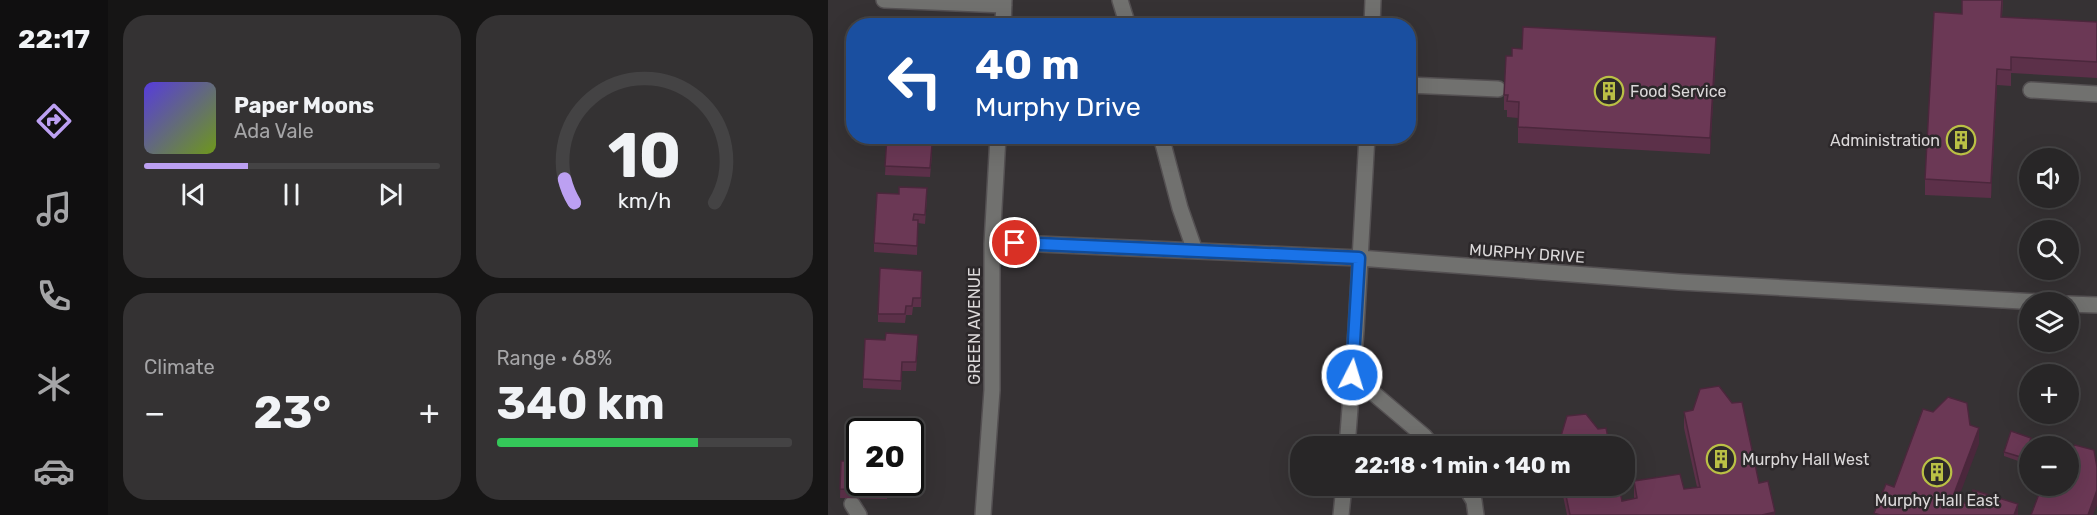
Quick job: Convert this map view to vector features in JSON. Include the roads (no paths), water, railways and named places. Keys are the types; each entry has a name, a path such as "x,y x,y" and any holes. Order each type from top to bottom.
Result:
{"street":[{"path":"884,0 1004,2 1003,18"},
{"path":"1120,0 1126,18"},
{"path":"1372,18 1373,0"},
{"path":"1416,85 1497,89"},
{"path":"2031,90 2097,94"},
{"name":"GREEN AVENUE","path":"983,515 992,390 992,244 998,144"},
{"path":"1163,144 1180,208 1195,251"},
{"path":"1348,436 1366,144"},
{"name":"MURPHY DRIVE","path":"992,244 1015,243 1359,258 1679,282 2019,301"},
{"path":"2079,304 2097,305"},
{"path":"1352,375 1424,436"},
{"path":"1341,515 1343,496"},
{"path":"1471,496 1476,515"}],"place":[{"name":"Food Service","path":"1609,91"},
{"name":"Administration","path":"1961,140"},
{"name":"Murphy Hall West","path":"1721,459"},
{"name":"Murphy Hall East","path":"1937,472"}]}
